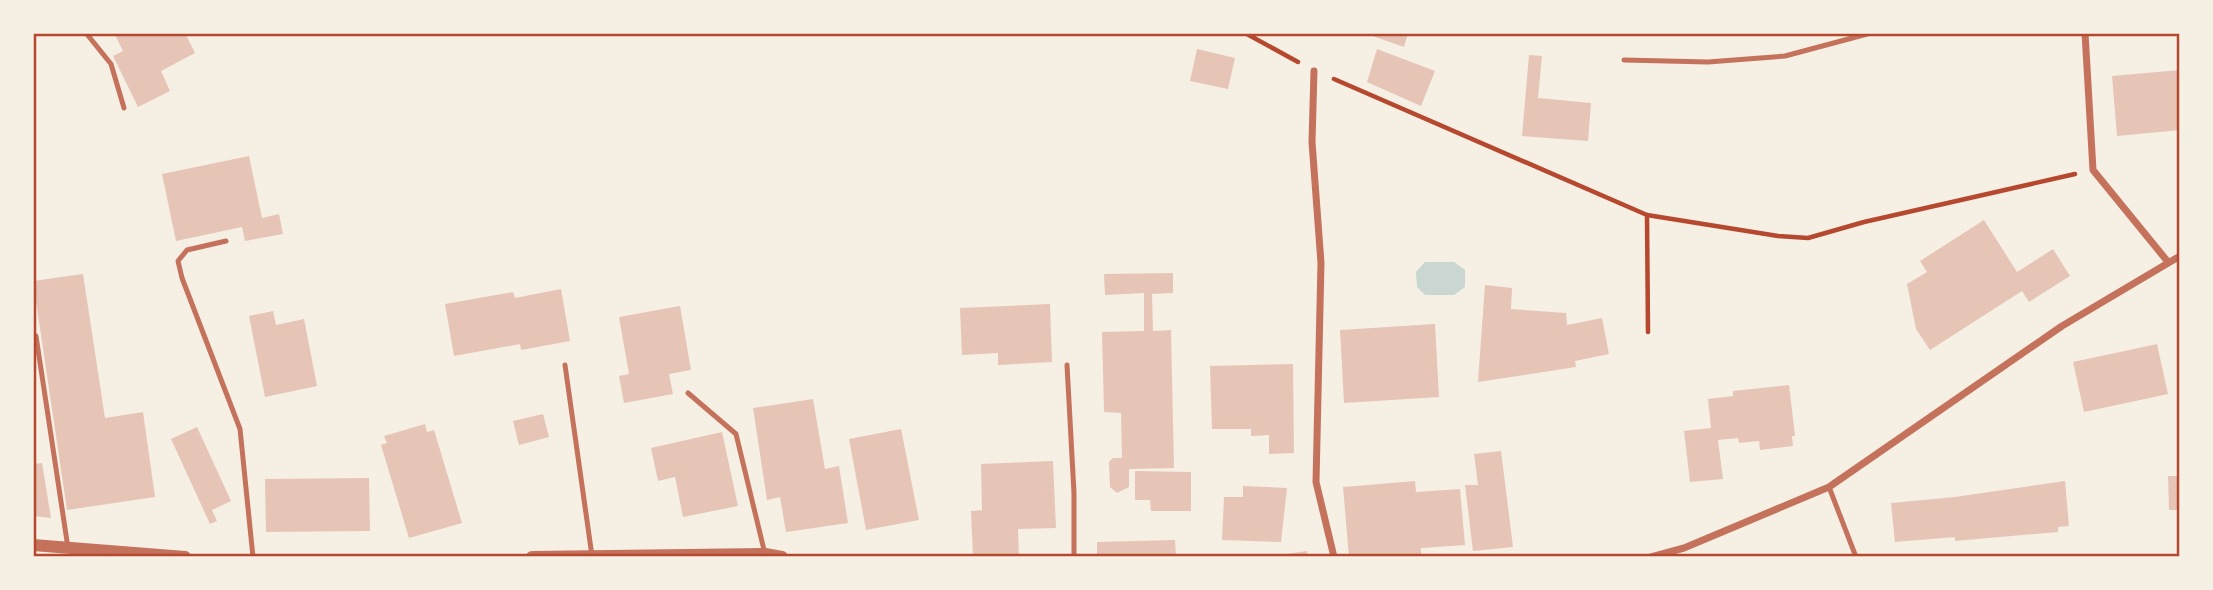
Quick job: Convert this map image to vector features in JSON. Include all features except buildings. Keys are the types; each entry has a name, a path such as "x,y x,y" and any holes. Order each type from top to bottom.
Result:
{"street":[{"path":"2085,33 2093,170 2168,262"},
{"path":"1314,71 1312,142 1321,263 1316,482 1334,557"},
{"path":"1651,557 1684,548 1829,487 2062,326 2180,256"},
{"path":"33,545 186,557"},
{"path":"532,557 765,554 782,557"}],"lane":[{"path":"86,33 111,64 124,108"},
{"path":"1624,60 1708,62 1785,56 1871,33"},
{"path":"226,242 187,250 178,261 182,278 240,429 253,557"},
{"path":"36,336 68,548"},
{"path":"565,365 592,556"},
{"path":"1067,365 1074,494 1074,557"},
{"path":"688,393 736,434 765,554"},
{"path":"1829,487 1856,557"}],"path":[{"path":"1245,33 1314,71 1647,215 1808,238 1864,222 2093,170"},
{"path":"1647,215 1648,332"}],"shaded area":[{"path":"1425,262 1454,262 1465,270 1465,287 1454,295 1425,295 1417,287 1416,272"}]}
